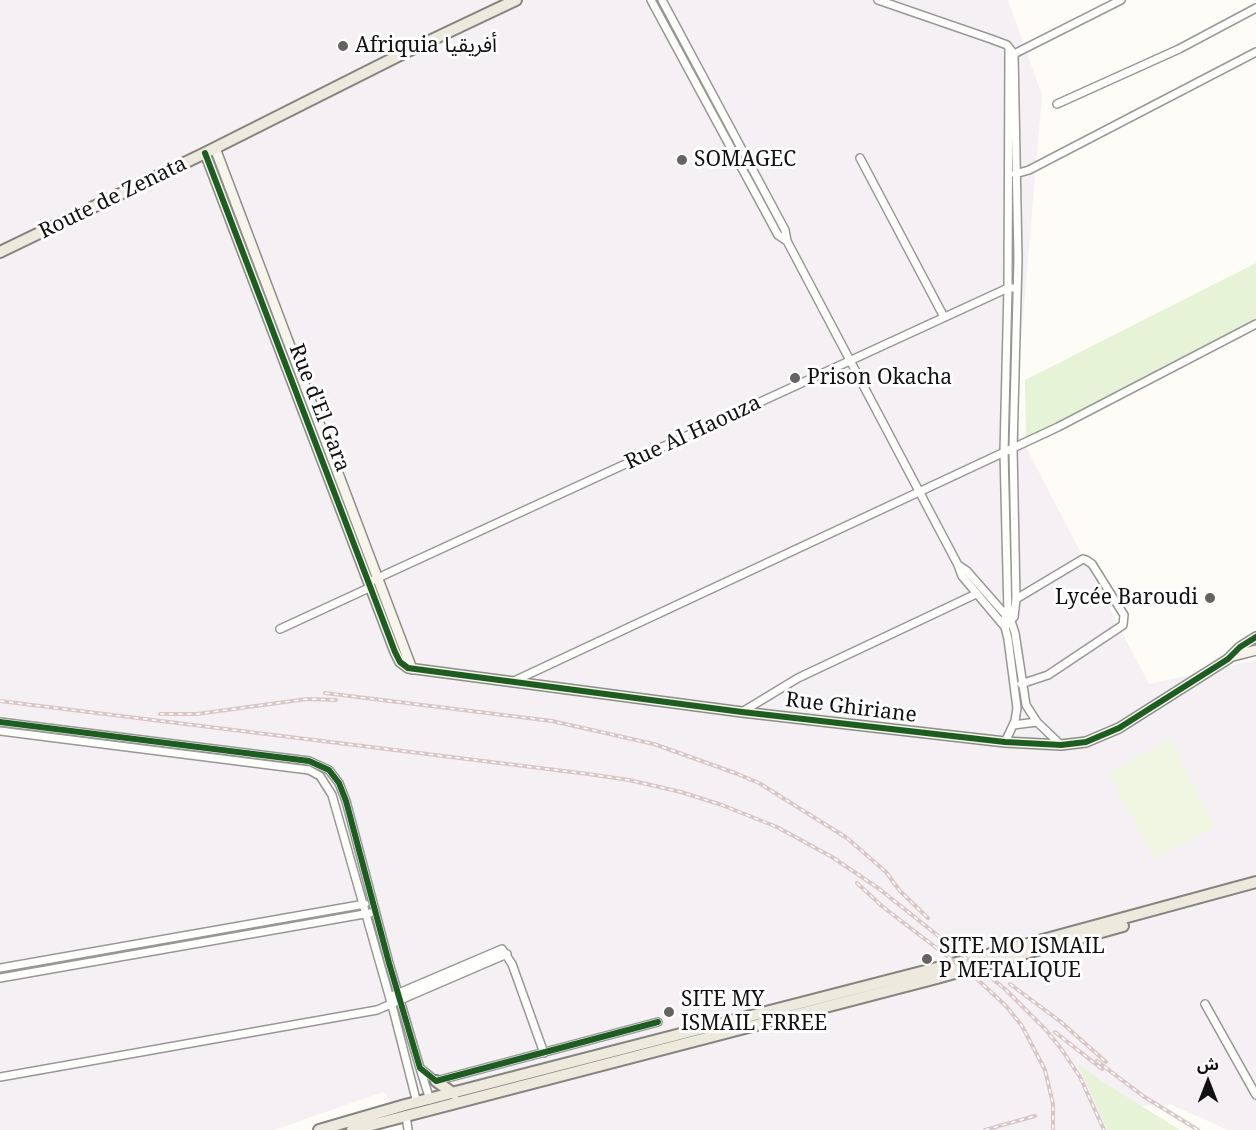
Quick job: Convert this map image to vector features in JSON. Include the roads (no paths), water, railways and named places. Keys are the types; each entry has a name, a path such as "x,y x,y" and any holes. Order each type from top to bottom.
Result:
{"main road":[{"name":"Route de Zenata","path":"0,252 516,0"},
{"path":"430,1104 454,1094 991,954 1256,882"},
{"path":"318,1130 937,978 1256,889"},
{"path":"436,1081 454,1094"},
{"path":"352,1130 405,1110"}],"street":[{"path":"651,0 778,235 787,241"},
{"path":"662,0 784,230 787,241 962,576 1003,625 1008,639 1017,708 1005,742"},
{"path":"878,0 991,39 1010,53"},
{"path":"1010,53 1121,0"},
{"path":"1057,104 1179,49 1256,8"},
{"path":"1009,174 1029,170 1256,52"},
{"path":"1003,625 1015,615 1016,599 1013,448 1017,173 1010,53"},
{"path":"1009,619 1004,452 1010,53"},
{"name":"Rue d'El Gara","path":"210,150 266,287 373,583"},
{"name":"Rue d'El Gara","path":"210,150 256,291 373,583 412,669"},
{"path":"860,158 944,317"},
{"path":"256,291 266,287"},
{"name":"Rue Al Haouza","path":"280,629 712,423 1008,288 1017,288"},
{"path":"512,682 1013,448 1164,374 1256,324"},
{"path":"1016,599 1083,559 1092,564 1124,615 1123,625 1048,675 1022,684"},
{"path":"958,565 967,571 1009,619 1015,633 1026,705 1037,722 1061,745"},
{"path":"742,712 798,678 976,594"},
{"name":"Rue Ghiriane","path":"1233,656 1240,646 1256,637"},
{"name":"Rue Ghiriane","path":"412,669 742,712 1005,742 1061,745 1086,742 1119,728 1233,656 1256,651"},
{"path":"0,722 309,761 329,770 338,781 346,801 430,1104"},
{"path":"1013,724 1037,722"},
{"path":"0,731 309,770 320,776 332,795 391,1001 418,1107"},
{"path":"328,786 338,781"},
{"path":"0,968 373,902"},
{"path":"0,978 376,912"},
{"path":"373,941 383,939"},
{"path":"157,940 159,950"},
{"path":"0,1077 383,1008 398,993 499,949 504,950 507,954 544,1053"},
{"path":"391,1001 400,1001 507,954"},
{"path":"1205,1004 1256,1095"},
{"path":"420,1068 436,1081 658,1022"},
{"path":"405,1110 408,1130"}],"railway":[{"path":"325,693 552,721 654,744 735,773 759,783 847,838 886,872 900,891 928,918"},
{"path":"160,714 197,714 307,699 336,700"},
{"path":"0,701 588,774 629,780 681,792 722,805 777,827 832,857 878,888 1005,989 1046,1030 1062,1050 1080,1077 1104,1130"},
{"path":"857,883 883,907 977,979 1006,1006 1022,1026 1045,1070 1053,1104 1053,1130"},
{"path":"1010,984 1061,1022 1106,1062"},
{"path":"1055,1032 1102,1069"},
{"path":"1097,1061 1143,1096 1198,1130"},
{"path":"985,1130 1035,1116"}],"place":[{"name":"Afriquia أفريقيا","path":"343,46"},
{"name":"SOMAGEC","path":"682,160"},
{"name":"Prison Okacha","path":"795,378"},
{"name":"Lycée Baroudi","path":"1210,598"},
{"name":"SITE MO ISMAIL P METALIQUE","path":"927,959"},
{"name":"SITE MY ISMAIL FRREE","path":"669,1012"}]}
